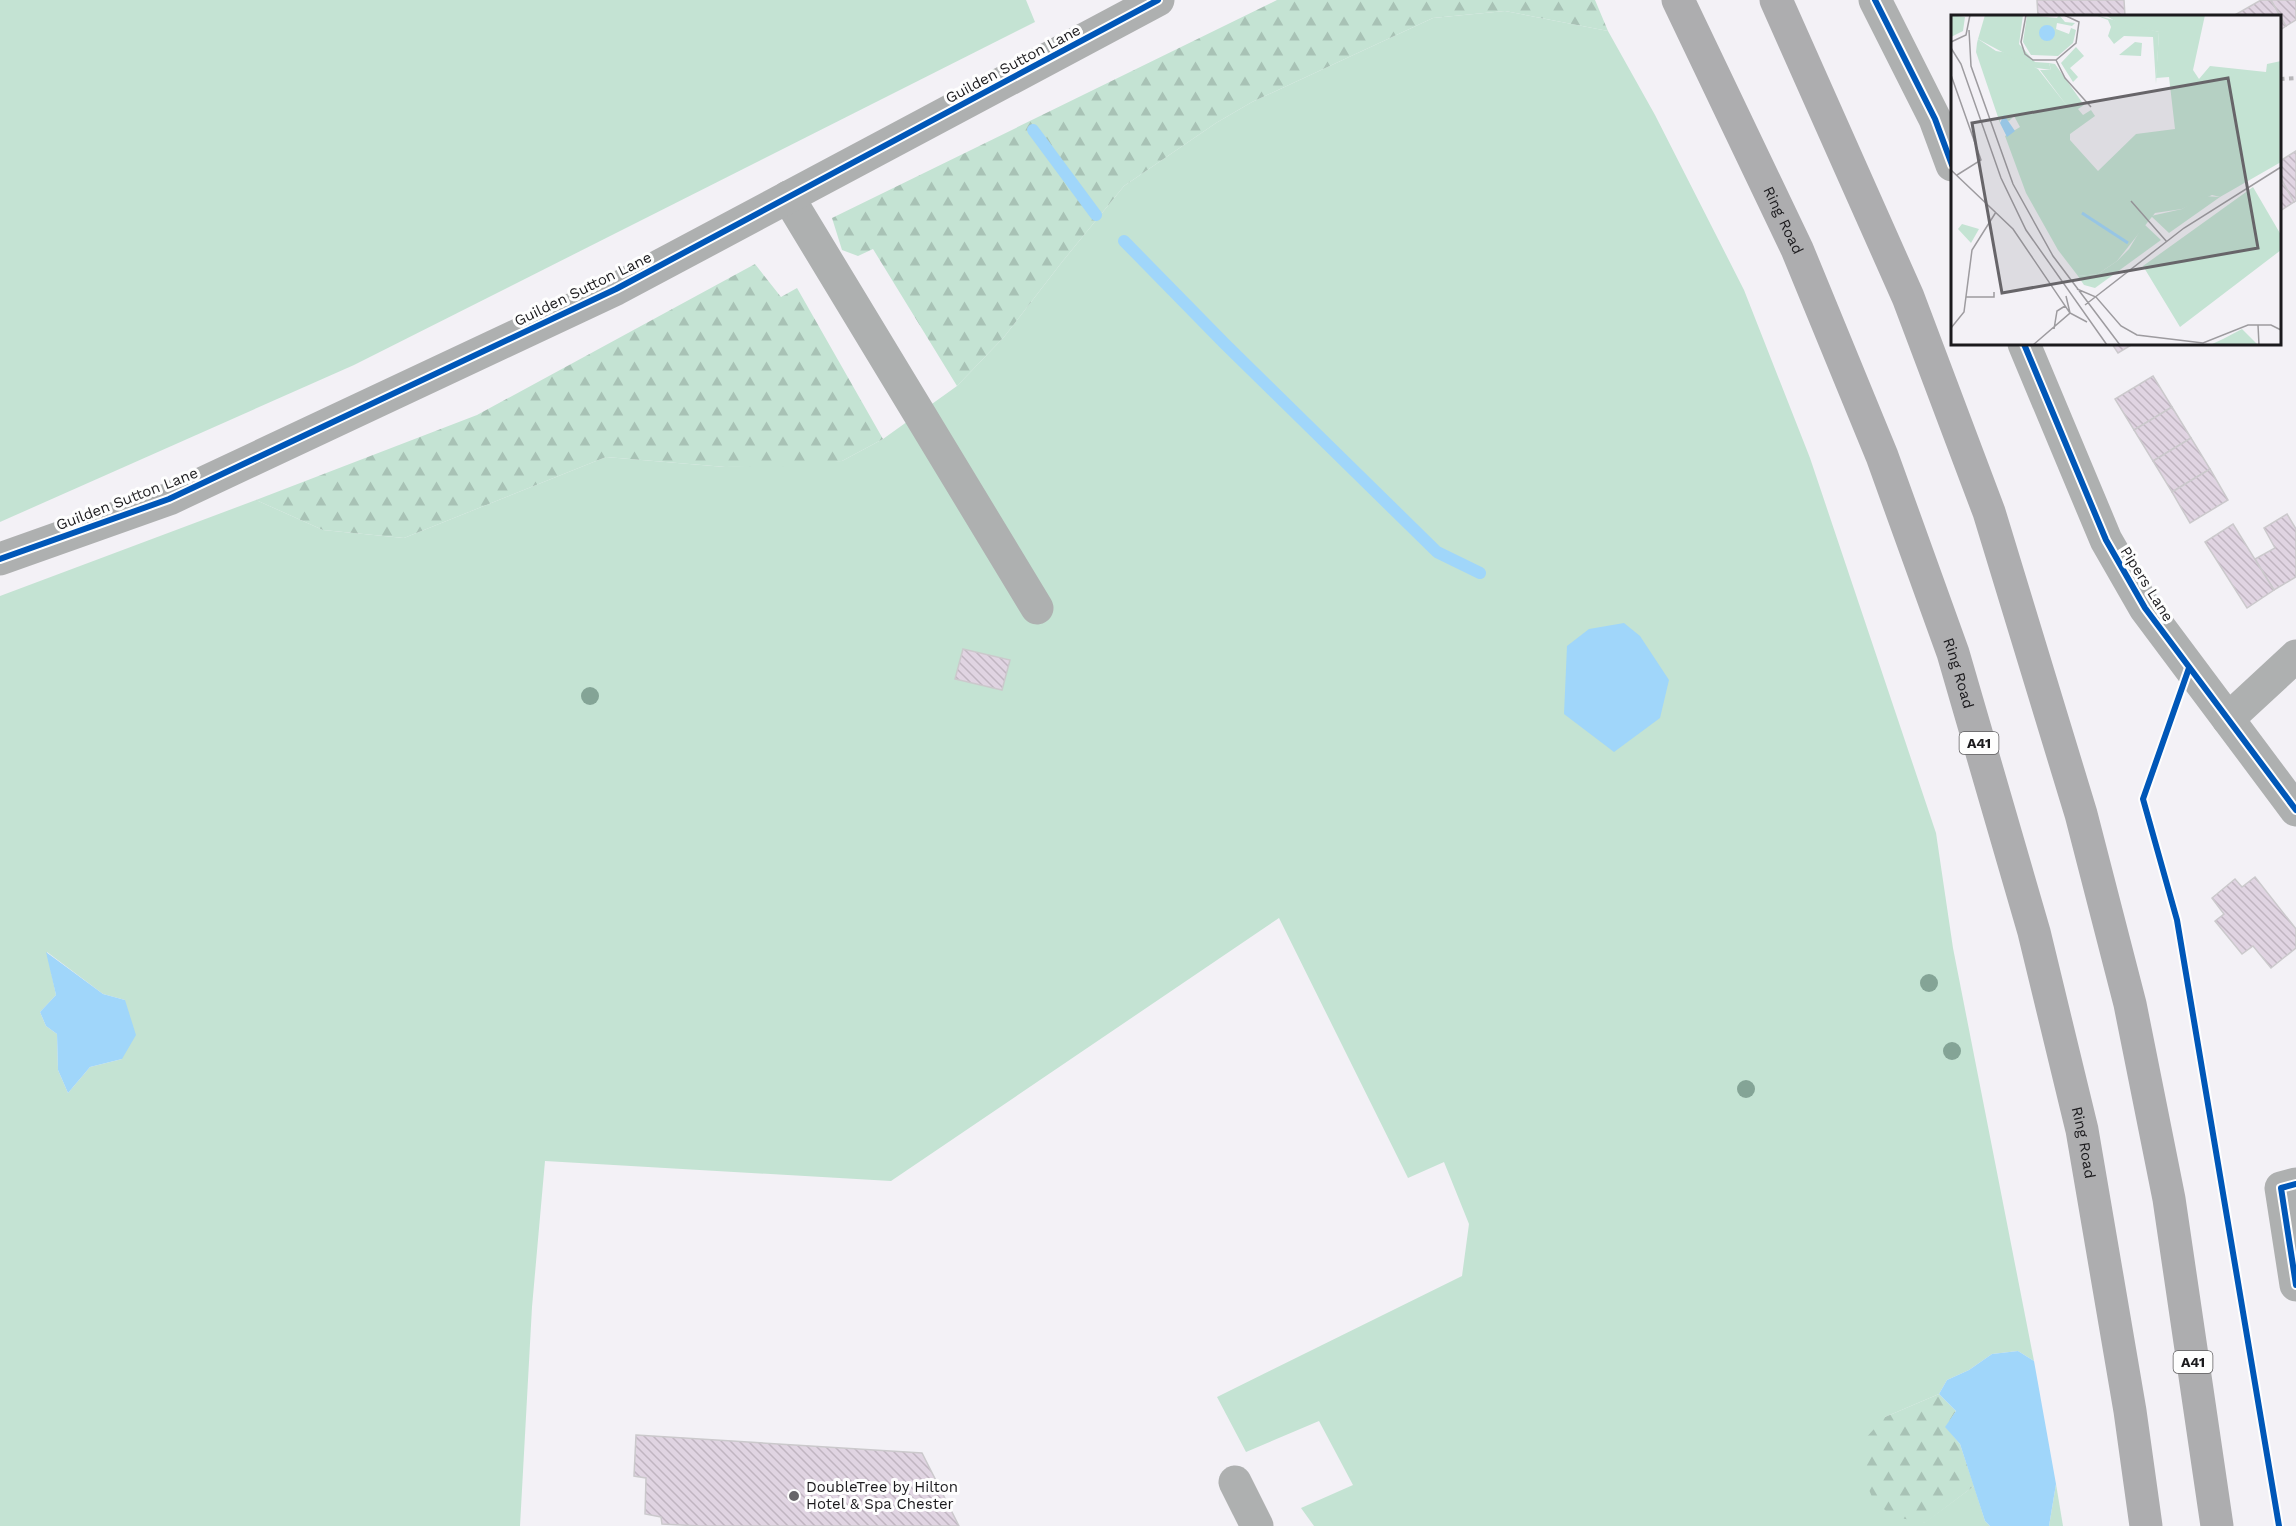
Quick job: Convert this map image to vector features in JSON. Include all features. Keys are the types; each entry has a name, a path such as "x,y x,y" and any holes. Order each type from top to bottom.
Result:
{"highway":[{"name":"Ring Road","path":"1678,0 1797,249 1882,456 1953,653 2034,932 2082,1130 2130,1411 2146,1526"},
{"name":"A41","path":"1776,0 1908,297 1989,512 2081,814 2130,1004 2169,1199 2217,1526"}],"street":[{"name":"Guilden Sutton Lane","path":"0,559 169,499 616,289 1158,0"},
{"path":"1875,0 1944,116 1951,154"},
{"path":"788,197 1037,608"},
{"name":"Pipers Lane","path":"2024,345 2106,540 2145,608 2296,810"},
{"path":"2228,719 2296,656"},
{"path":"2296,1184 2281,1188 2296,1285"},
{"path":"1235,1482 1257,1526"}],"path":[{"path":"2281,79 2296,78"}],"green space":[{"path":"0,0 1026,0 1035,22 354,365 0,522"},
{"path":"1277,0 1595,0 1608,31 1505,11 1433,18 1252,102 1216,123 1124,186 1004,337 957,386 873,249 858,256 842,250 832,218"},
{"path":"1505,11 1608,31 1655,115 1744,290 1810,458 1936,833 1953,948 2034,1361 2018,1351 1992,1354 1969,1370 1947,1380 1939,1394 1885,1417 1924,1523 1974,1486 1985,1521 1990,1526 1314,1526 1301,1508 1353,1485 1319,1421 1246,1452 1217,1397 1462,1276 1469,1224 1444,1162 1408,1178 1279,918 891,1181 545,1161 532,1307 520,1526 0,1526 0,596 256,500 323,530 404,538 606,457 725,467 842,461 883,439 957,386 1004,337 1124,186 1216,123 1252,102 1433,18","holes":["47,952 103,994 125,1000 122,1059 90,1067 68,1093 58,1070 57,1034 46,1026 40,1012 56,995"]},
{"path":"755,264 781,297 797,288 883,439 842,461 808,466 725,467 606,457 404,538 323,530 256,500 477,415"},
{"path":"1939,1394 1956,1411 1946,1427 1960,1444 1974,1486 1925,1523 1891,1516 1872,1497 1861,1470 1863,1441 1885,1417"},
{"path":"2056,1484 2063,1526 2049,1526"}],"water":[{"path":"1624,623 1640,636 1669,680 1660,718 1614,752 1564,714 1567,646 1589,629"},
{"path":"46,952 103,994 125,1000 136,1035 122,1059 90,1067 68,1093 58,1070 57,1034 46,1026 40,1012 56,995"},
{"path":"2018,1351 2034,1361 2056,1484 2049,1526 1990,1526 1985,1521 1960,1444 1945,1427 1956,1411 1939,1394 1947,1380 1969,1370 1992,1354"}],"building":[{"path":"2037,0 2124,0 2125,15 2038,15"},
{"path":"2261,0 2271,0 2280,15 2235,15"},
{"path":"2271,0 2296,0 2296,20 2286,26"},
{"path":"2281,17 2286,26 2281,29"},
{"path":"2296,151 2296,201 2294,202 2281,179 2281,160"},
{"path":"2281,179 2294,202 2281,210"},
{"path":"2113,345 2131,345 2118,353"},
{"path":"2153,376 2172,407 2134,430 2115,399"},
{"path":"2172,407 2191,438 2153,461 2134,430"},
{"path":"2191,438 2210,469 2172,492 2153,461"},
{"path":"2210,469 2228,500 2190,523 2172,492"},
{"path":"2287,514 2296,529 2296,577 2274,590 2255,559 2275,548 2264,528"},
{"path":"2233,524 2274,590 2247,608 2205,542"},
{"path":"963,649 1010,660 1002,690 955,679"},
{"path":"2255,877 2296,929 2296,948 2271,968 2253,946 2242,954 2215,921 2224,914 2212,898 2235,879 2242,887"},
{"name":"DoubleTree by Hilton Hotel & Spa Chester","path":"636,1435 922,1453 959,1526 662,1524 661,1517 645,1514 646,1478 634,1476"}],"waterway":[{"path":"1033,130 1096,215"},
{"path":"1124,241 1225,344 1437,552 1480,573"}],"cycle path":[{"path":"0,559 169,499 616,289 1158,0"},
{"path":"1875,0 1935,119 1951,162"},
{"path":"2024,345 2106,540 2145,608 2296,810"},
{"path":"2189,668 2143,799 2177,920 2279,1526"},
{"path":"2296,1184 2281,1188 2296,1285"}],"place":[{"name":"DoubleTree by Hilton Hotel & Spa Chester","path":"794,1496"}]}
